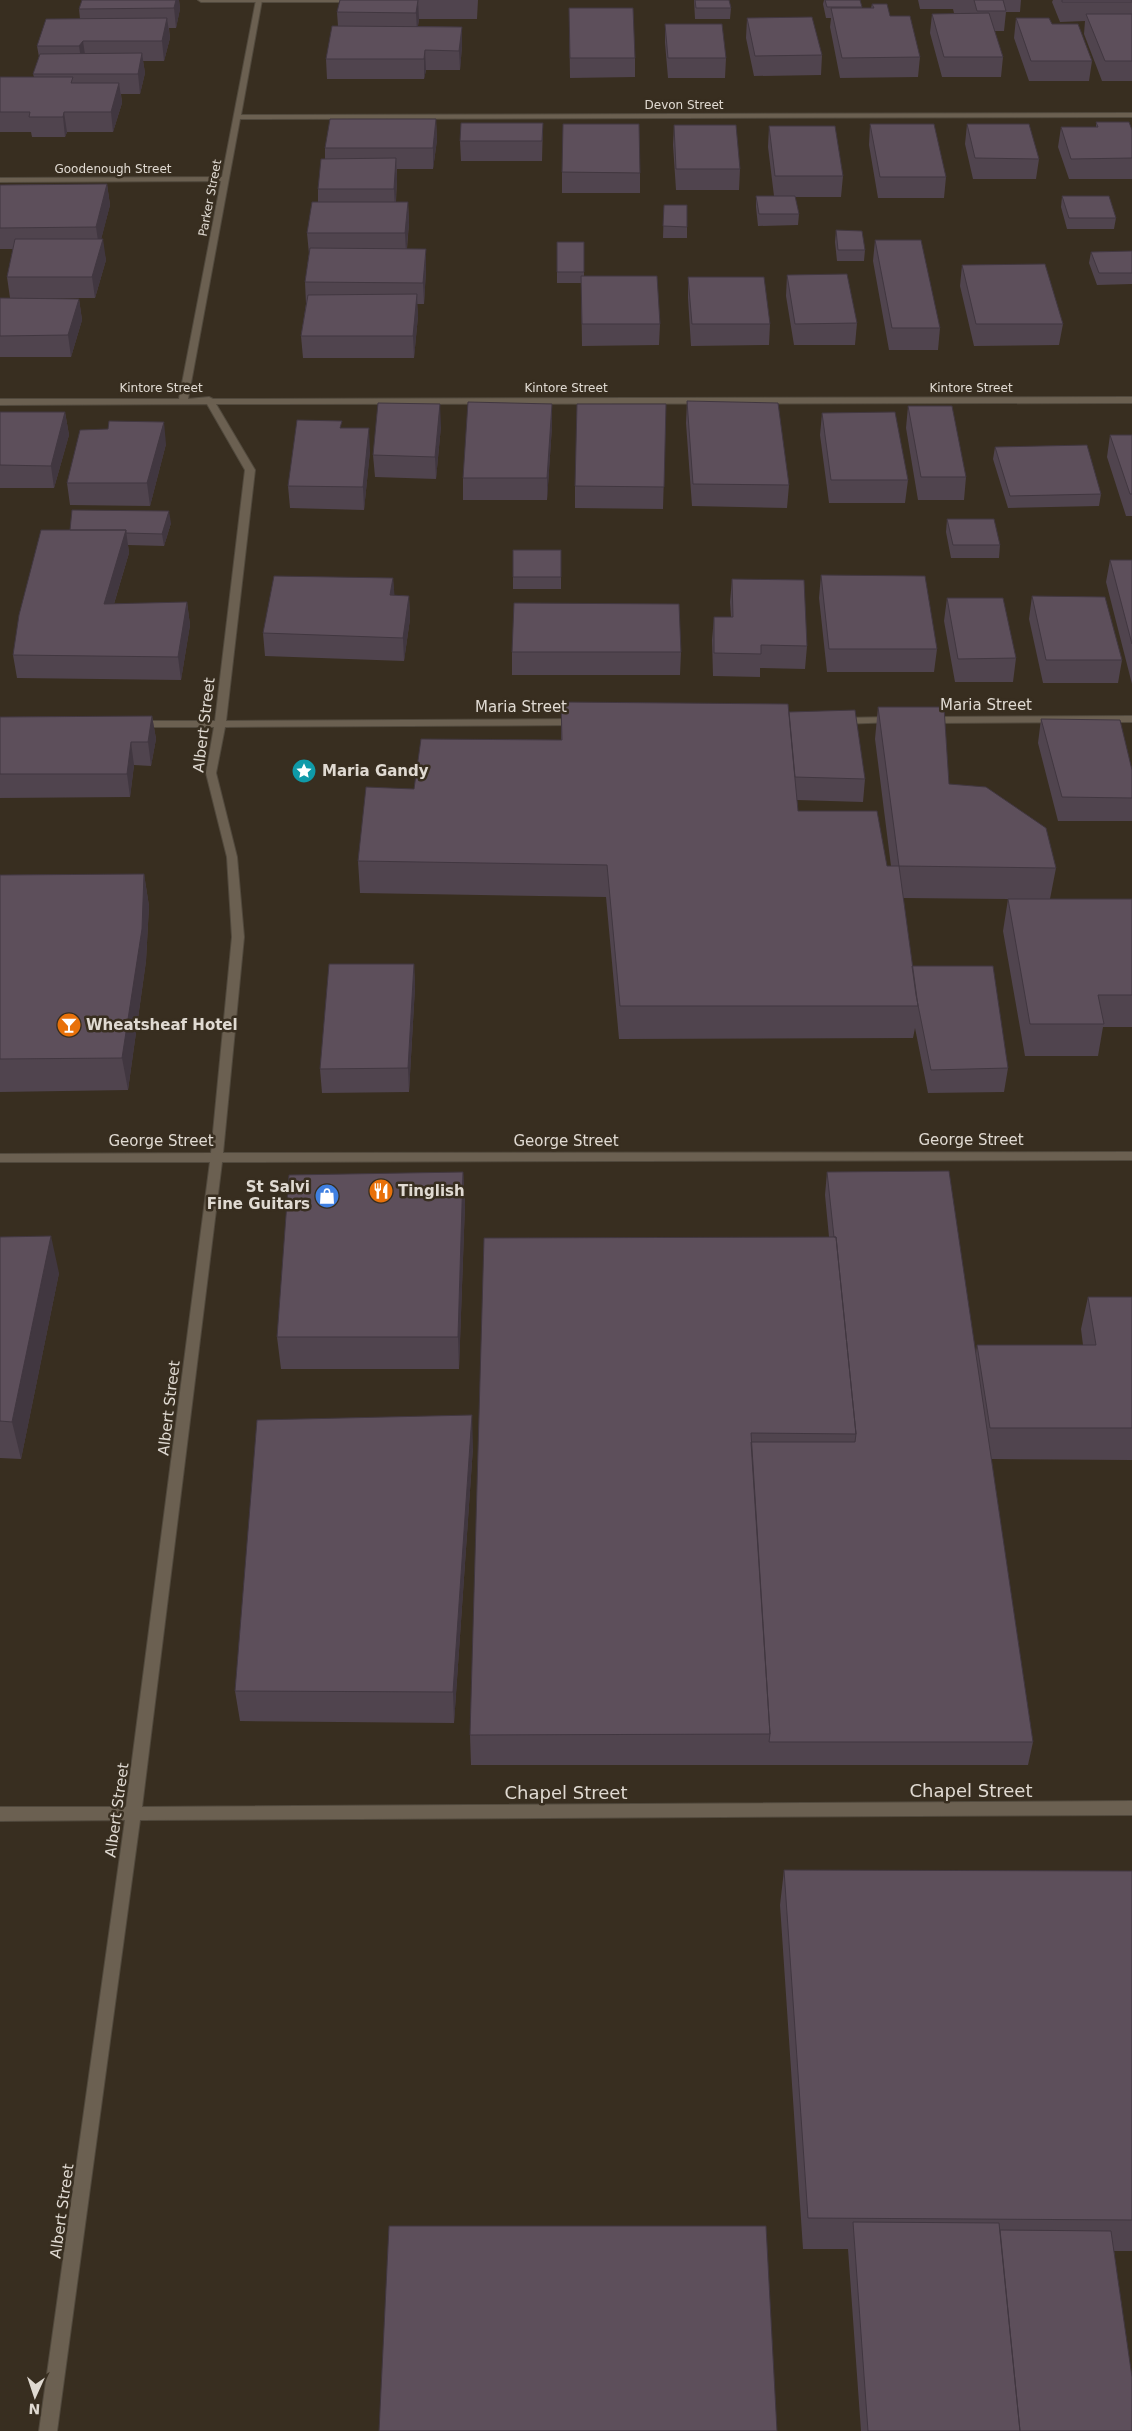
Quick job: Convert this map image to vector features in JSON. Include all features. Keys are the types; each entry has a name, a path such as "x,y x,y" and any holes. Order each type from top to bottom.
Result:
{"street":[{"path":"201,0 339,0"},
{"name":"Parker Street","path":"183,400 259,0"},
{"name":"Devon Street","path":"237,117 1132,115"},
{"name":"Goodenough Street","path":"0,180 225,179"},
{"name":"Kintore Street","path":"0,402 183,400 1132,400"},
{"name":"Albert Street","path":"48,2431 133,1814 217,1157 238,937 232,857 211,773 220,724 250,470 209,400"},
{"name":"Maria Street","path":"922,720 1132,719"},
{"path":"832,721 902,720"},
{"name":"Maria Street","path":"126,724 593,722"},
{"name":"George Street","path":"0,1158 1132,1156"},
{"name":"Chapel Street","path":"0,1814 1132,1808"}],"building":[{"path":"82,0 176,0 174,8 79,9"},
{"path":"340,0 418,0 416,13 337,12"},
{"path":"695,0 729,0 731,8 696,8"},
{"path":"825,0 860,0 862,7 827,7"},
{"path":"974,0 1003,0 1006,11 977,11"},
{"path":"1062,0 1132,0 1132,2 1062,2"},
{"path":"872,4 887,4 890,16 910,16 920,57 842,58 831,8 874,8"},
{"path":"569,8 633,8 635,58 570,58"},
{"path":"989,13 1003,57 944,57 932,14"},
{"path":"1086,14 1132,14 1132,61 1105,61"},
{"path":"812,17 822,55 755,56 747,18"},
{"path":"167,18 162,41 83,41 79,46 37,46 46,19"},
{"path":"1016,18 1049,18 1052,24 1078,24 1092,61 1031,61"},
{"path":"665,24 722,24 726,58 668,58"},
{"path":"332,26 462,27 459,51 425,50 424,59 326,59"},
{"path":"142,53 138,74 33,74 40,54"},
{"path":"0,77 73,77 71,83 119,83 111,112 64,112 63,117 29,117 30,112 0,112"},
{"path":"330,119 436,119 433,148 325,148"},
{"path":"1096,122 1129,122 1132,130 1132,158 1071,159 1061,127 1098,127"},
{"path":"461,123 543,123 542,141 460,141"},
{"path":"563,124 639,124 640,173 562,172"},
{"path":"870,124 934,124 946,177 880,177"},
{"path":"967,124 1029,124 1039,159 975,158"},
{"path":"674,125 736,125 740,169 676,169"},
{"path":"769,126 835,126 843,176 775,176"},
{"path":"396,158 394,189 318,189 321,159"},
{"path":"107,184 96,227 0,228 0,185"},
{"path":"756,196 795,196 799,214 759,214"},
{"path":"1062,196 1109,196 1116,218 1069,218"},
{"path":"312,202 408,202 405,233 307,233"},
{"path":"664,205 687,205 687,227 663,226"},
{"path":"836,230 862,231 865,250 838,250"},
{"path":"15,239 103,239 92,277 7,277"},
{"path":"875,240 921,240 940,328 892,328"},
{"path":"557,242 584,242 584,272 557,272"},
{"path":"310,248 426,249 423,283 305,282"},
{"path":"1132,251 1132,273 1099,273 1091,252"},
{"path":"1045,264 1063,324 976,324 962,265"},
{"path":"847,274 857,323 795,324 787,275"},
{"path":"581,276 657,276 660,324 582,324"},
{"path":"688,277 764,277 770,324 692,324"},
{"path":"417,294 413,336 301,336 308,295"},
{"path":"0,298 79,299 68,335 0,336"},
{"path":"687,401 778,403 789,485 693,484"},
{"path":"468,402 552,404 547,478 463,478"},
{"path":"378,403 440,404 435,457 373,455"},
{"path":"577,404 666,404 664,487 575,486"},
{"path":"908,406 952,406 966,477 921,477"},
{"path":"0,412 65,412 51,466 0,465"},
{"path":"895,412 908,480 831,480 822,413"},
{"path":"297,420 342,421 340,428 369,428 363,487 288,486"},
{"path":"109,421 164,422 147,483 67,483 80,430 108,429"},
{"path":"1110,435 1132,435 1132,494 1130,494"},
{"path":"1087,445 1101,494 1010,496 995,447"},
{"path":"72,510 169,511 162,534 126,533 126,530 70,530"},
{"path":"947,519 994,519 1000,545 953,545"},
{"path":"41,530 126,530 104,604 187,602 178,657 13,655 19,615"},
{"path":"513,550 561,550 561,577 513,577"},
{"path":"1110,560 1132,560 1132,644"},
{"path":"821,575 925,576 937,649 829,649"},
{"path":"274,576 393,578 390,595 409,596 403,638 263,633"},
{"path":"732,579 804,580 807,646 761,645 761,654 714,653 714,617 733,617"},
{"path":"1032,596 1105,597 1122,660 1046,660"},
{"path":"947,598 1003,598 1016,658 958,659"},
{"path":"514,603 679,604 681,652 512,652"},
{"path":"561,702 788,704 798,811 877,811 887,866 899,866 918,1006 620,1006 607,865 358,861 366,787 414,789 421,739 562,740"},
{"path":"878,707 944,707 949,784 986,787 1046,828 1056,868 899,866"},
{"path":"855,710 865,779 795,777 789,712"},
{"path":"152,716 148,742 131,742 127,774 0,774 0,717"},
{"path":"1041,719 1120,720 1132,770 1132,798 1062,797"},
{"name":"Wheatsheaf Hotel","path":"144,874 142,929 122,1058 0,1059 0,875"},
{"path":"1008,899 1132,899 1132,995 1098,995 1104,1024 1030,1024"},
{"path":"329,964 414,964 408,1068 320,1069"},
{"path":"912,966 993,966 1008,1068 931,1070"},
{"path":"949,1171 1033,1742 769,1742 751,1442 855,1442 856,1434 836,1237 834,1237 827,1172"},
{"path":"463,1172 458,1337 277,1337 289,1175"},
{"path":"51,1236 12,1422 0,1421 0,1237"},
{"path":"836,1237 856,1434 751,1433 770,1734 470,1735 484,1238"},
{"path":"1088,1297 1132,1297 1132,1428 990,1428 977,1345 1096,1345"},
{"path":"472,1415 453,1692 235,1691 257,1420"},
{"path":"784,1870 1132,1871 1132,2220 808,2218"},
{"path":"853,2222 999,2223 1020,2431 868,2431"},
{"path":"389,2226 766,2226 777,2431 379,2431"},
{"path":"1000,2230 1111,2231 1132,2377 1132,2431 1020,2431"}],"place":[{"name":"Maria Gandy","path":"304,771"},
{"name":"Wheatsheaf Hotel","path":"69,1025"},
{"name":"Tinglish","path":"381,1191"},
{"name":"St Salvi Fine Guitars","path":"327,1196"}]}
